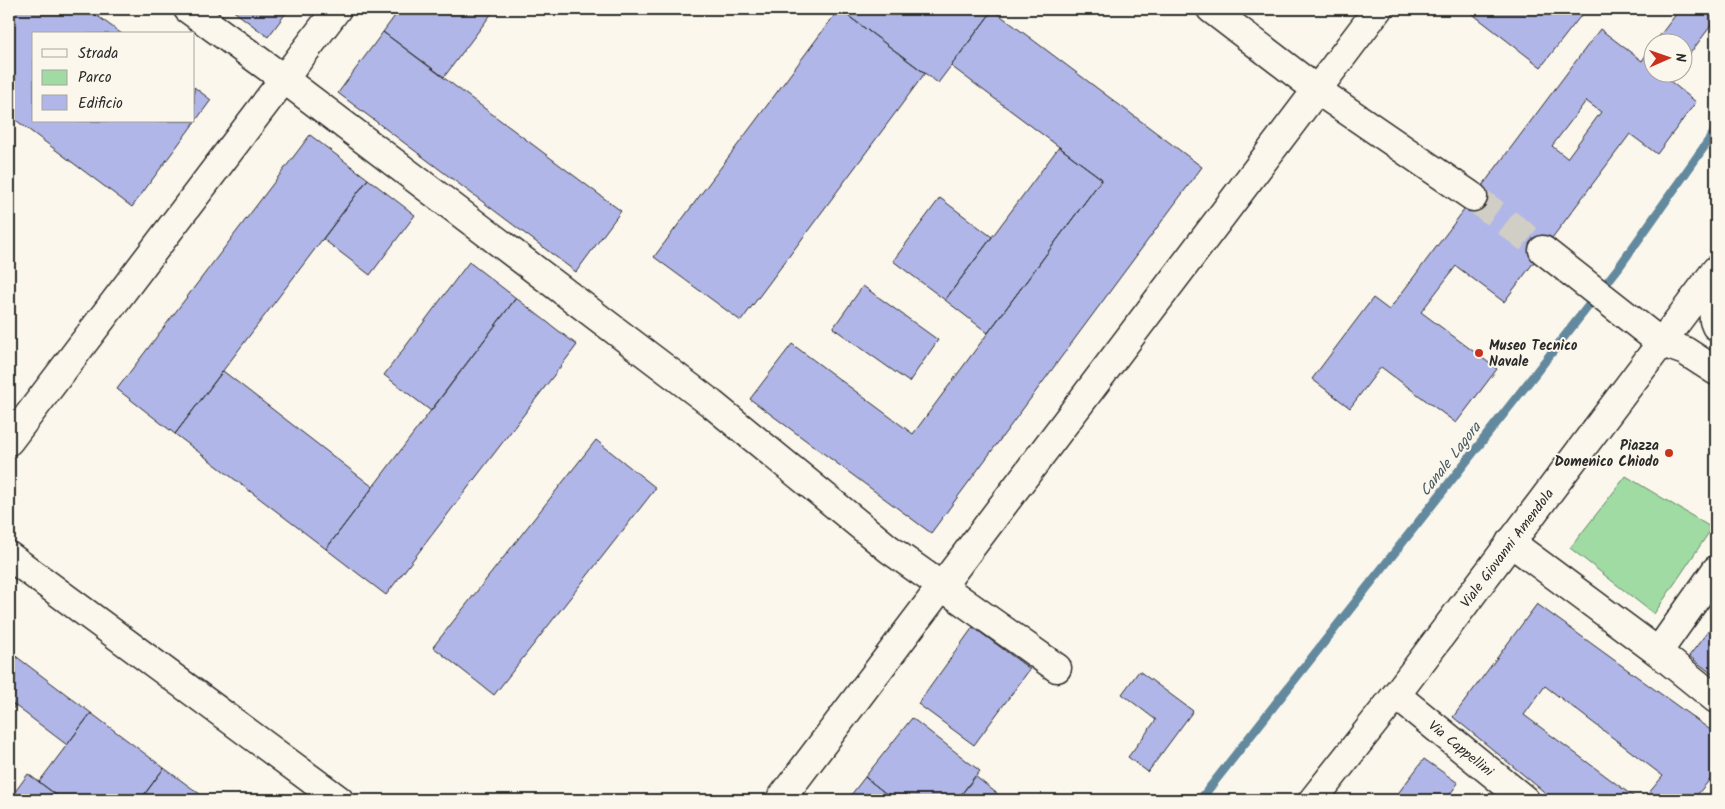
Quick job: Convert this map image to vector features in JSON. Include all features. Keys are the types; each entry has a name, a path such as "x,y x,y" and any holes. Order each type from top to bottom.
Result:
{"street":[{"path":"188,9 284,79 712,404 889,550 1057,668"},
{"path":"9,441 337,9"},
{"path":"1211,9 1318,90 1473,197"},
{"path":"780,800 1378,9"},
{"path":"1553,258 1660,342 1685,351 1716,371"},
{"path":"1713,274 1714,321 1716,326"},
{"name":"Viale Giovanni Amendola","path":"1313,800 1396,695 1713,274"},
{"path":"1510,542 1658,652 1716,699"},
{"path":"9,556 339,800"},
{"path":"1658,652 1716,570"},
{"name":"Via Cappellini","path":"1396,695 1525,800"}],"green space":[{"path":"1626,476 1712,528 1654,614 1570,548"}],"building":[{"path":"9,9 88,9 119,32 32,32 32,122 195,122 132,207 9,115"},
{"path":"231,9 289,9 268,37"},
{"path":"400,9 495,9 444,77 383,32"},
{"path":"839,9 925,73 741,321 654,257"},
{"path":"839,9 992,9 993,10 938,83"},
{"path":"1466,9 1586,9 1541,67"},
{"path":"1680,9 1716,9 1716,19 1692,51 1692,32 1663,32"},
{"path":"993,10 1202,167 931,533 750,399 792,344 913,434 1102,179 951,66"},
{"path":"1600,29 1642,61 1642,82 1671,82 1696,102 1657,154 1630,134 1504,302 1456,266 1421,312 1497,369 1456,423 1381,367 1350,408 1312,379 1373,298 1389,310","holes":["1586,101 1601,112 1567,158 1552,146"]},
{"path":"383,32 621,211 576,272 338,93"},
{"path":"195,88 211,100 195,122"},
{"path":"310,135 368,179 175,434 117,389"},
{"path":"1059,147 1102,179 988,333 945,300"},
{"path":"368,179 415,215 370,275 323,239"},
{"path":"940,198 992,237 945,300 893,261"},
{"path":"469,262 516,298 431,411 384,375"},
{"path":"863,286 938,340 909,382 833,328"},
{"path":"516,298 577,345 386,595 326,549"},
{"path":"223,371 373,487 326,549 175,434"},
{"path":"596,440 656,488 494,695 433,647"},
{"path":"1537,604 1716,734 1716,772 1693,800 1643,800 1663,776 1545,686 1524,715 1638,800 1554,800 1453,717"},
{"path":"1716,621 1716,677 1689,656"},
{"path":"973,627 1030,669 974,745 918,704"},
{"path":"9,651 91,713 67,745 9,701"},
{"path":"1139,671 1193,711 1148,772 1128,757 1156,720 1122,694"},
{"path":"9,701 15,706 9,713"},
{"path":"91,713 164,768 140,800 63,800 39,782"},
{"path":"912,718 980,771 957,800 894,800 865,777"},
{"path":"1424,759 1458,783 1446,800 1393,800"},
{"path":"164,768 208,800 144,800 142,798"},
{"path":"28,774 39,782 63,800 9,800"},
{"path":"975,776 1005,800 957,800"},
{"path":"865,777 894,800 847,800"}],"waterway":[{"name":"Canale Lagora","path":"1200,800 1619,267 1716,130"}],"tunnel":[{"path":"1473,197 1543,250"}],"place":[{"name":"Museo Tecnico Navale","path":"1479,353"},
{"name":"Piazza Domenico Chiodo","path":"1669,453"}]}
